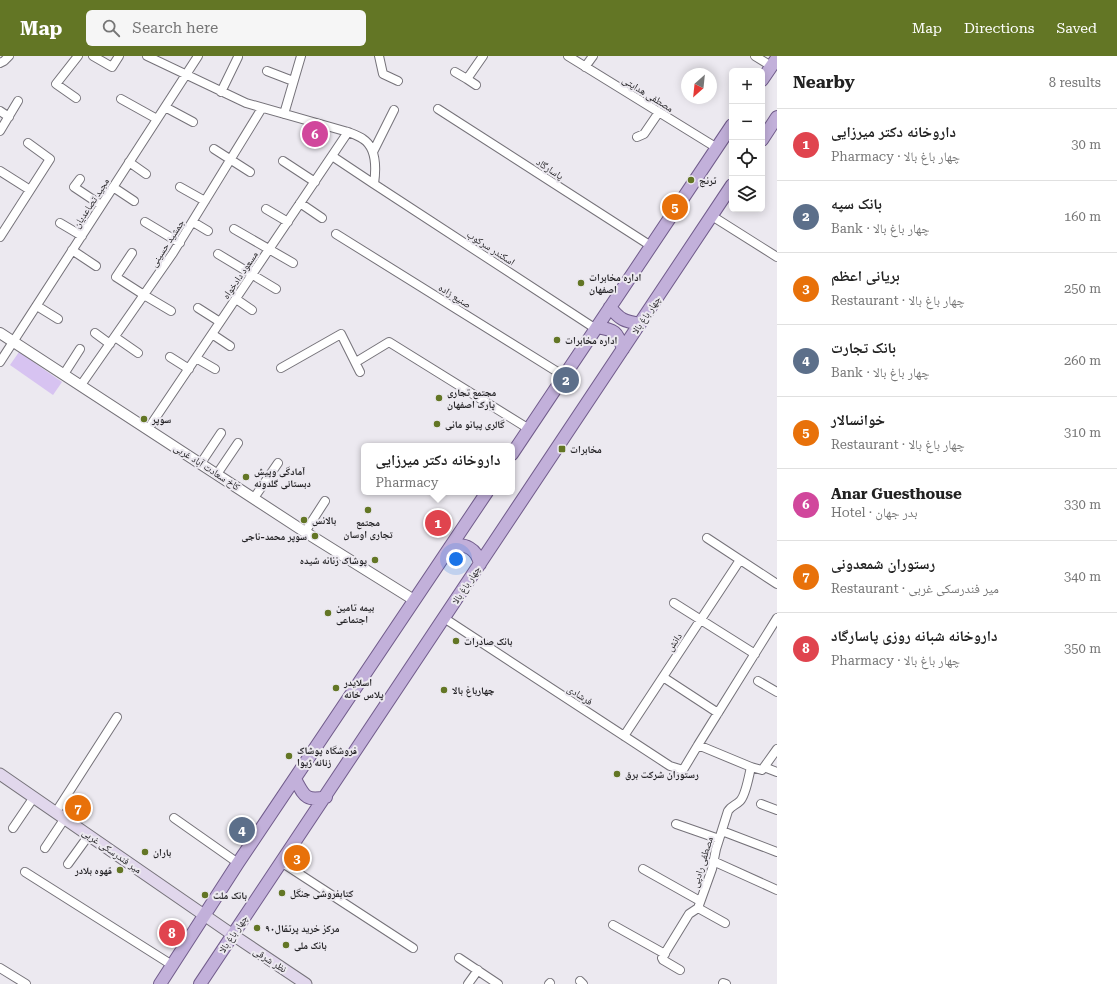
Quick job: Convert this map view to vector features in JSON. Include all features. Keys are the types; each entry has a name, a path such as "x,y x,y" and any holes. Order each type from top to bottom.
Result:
{"main road":[{"path":"765,76 774,62"},
{"path":"765,136 776,120"},
{"path":"515,449 729,129"},
{"name":"چهار باغ بالا","path":"200,984 326,797 729,190"},
{"path":"610,307 618,317 626,321 640,324"},
{"path":"596,328 610,329 618,335 623,349"},
{"path":"160,984 238,863 485,495"},
{"path":"450,547 460,545 470,548 477,554 480,564"},
{"name":"میر فندرسکی غربی","path":"0,774 233,935"},
{"path":"295,779 303,794 314,800 326,797"},
{"name":"نظر شرقی","path":"233,935 306,984"}],"street":[{"path":"0,63 4,62 8,56"},
{"path":"76,98 56,84 78,56"},
{"path":"93,56 112,67 119,56"},
{"path":"147,56 246,103 348,132 364,139 373,152 376,167 374,184"},
{"name":"مجید تصاعدیان","path":"0,362 198,56"},
{"path":"284,114 301,56"},
{"path":"379,56 383,74 398,81"},
{"path":"467,79 483,56"},
{"name":"مصطفی هدایتی","path":"568,56 716,148"},
{"path":"585,67 593,56"},
{"path":"755,56 774,62"},
{"path":"221,92 238,57"},
{"path":"267,71 294,81"},
{"path":"455,72 476,85"},
{"path":"121,99 157,119"},
{"path":"0,131 18,101"},
{"path":"165,106 193,122"},
{"name":"جمشید حسینی","path":"81,385 180,243 262,108"},
{"name":"پاسارگاد","path":"438,109 651,246"},
{"path":"373,152 394,110"},
{"path":"0,111 9,117"},
{"path":"637,137 644,134 659,112"},
{"name":"مسعود دادخواه","path":"148,429 348,132"},
{"path":"0,236 50,159 28,142"},
{"path":"214,149 250,172"},
{"name":"اسکندر سرکوب","path":"332,156 596,328"},
{"path":"283,161 315,182"},
{"path":"129,162 146,174"},
{"path":"0,171 30,190"},
{"path":"80,179 74,187 101,205"},
{"path":"113,187 134,202"},
{"path":"180,187 205,201"},
{"path":"300,203 322,218"},
{"path":"266,209 288,222"},
{"path":"712,216 777,257"},
{"path":"145,222 180,243"},
{"path":"193,222 208,231"},
{"path":"60,223 82,236"},
{"path":"234,229 293,263"},
{"name":"صنیع زاده","path":"336,234 564,376"},
{"path":"72,250 96,266"},
{"path":"132,253 116,277 171,311"},
{"path":"218,254 276,289"},
{"path":"236,299 252,310"},
{"path":"37,306 58,319"},
{"path":"198,308 220,322"},
{"name":"کاخ سعادت آباد غربی","path":"0,333 305,532 414,600"},
{"path":"95,333 138,352"},
{"path":"212,334 230,346"},
{"path":"281,368 341,334 360,372"},
{"path":"356,362 389,342 528,429"},
{"path":"64,374 80,349"},
{"path":"170,357 189,369"},
{"path":"196,358 215,369"},
{"path":"201,463 221,433"},
{"path":"217,474 238,443"},
{"path":"254,498 278,463"},
{"path":"305,532 325,501"},
{"path":"707,538 777,584"},
{"name":"دانش","path":"624,736 740,560"},
{"path":"674,603 755,654"},
{"name":"فرشادی","path":"444,618 670,766 683,770 777,618"},
{"path":"663,677 718,713"},
{"path":"758,681 777,692"},
{"path":"45,848 60,815 117,717"},
{"path":"698,745 751,767 762,770 777,749"},
{"name":"مصطفی رادپی","path":"663,957 689,914 699,904 712,869 720,835 728,811 741,801 751,767"},
{"path":"764,767 777,772"},
{"path":"13,828 34,797"},
{"path":"761,804 777,810"},
{"path":"174,818 238,863"},
{"path":"676,824 777,852"},
{"path":"68,864 89,835"},
{"path":"713,861 777,890"},
{"path":"281,862 413,948"},
{"path":"643,869 699,904 725,923"},
{"path":"25,872 172,965"},
{"path":"613,925 663,957 680,970"},
{"path":"459,958 498,984"},
{"path":"0,968 26,984"},
{"path":"468,984 478,970"}],"shaded area":[{"path":"19,352 62,382 53,395 10,365"}],"place":[{"name":"Anar Guesthouse","path":"315,134"},
{"name":"ترنج","path":"691,180"},
{"name":"خوانسالار","path":"675,207"},
{"name":"اداره مخابرات اصفهان","path":"581,283"},
{"name":"اداره مخابرات","path":"557,340"},
{"name":"بانک سپه","path":"566,380"},
{"name":"مجتمع تجاری پارک اصفهان","path":"439,398"},
{"name":"سوپر","path":"144,419"},
{"name":"گالری پیانو مانی","path":"437,424"},
{"name":"مخابرات","path":"562,449"},
{"name":"آمادگی وپیش دبستانی گلدونه","path":"246,477"},
{"name":"مجتمع تجاری اوسان","path":"368,510"},
{"name":"بالانس","path":"304,520"},
{"name":"داروخانه دکتر میرزایی","path":"438,523"},
{"name":"سوپر محمد-ناجی","path":"315,536"},
{"name":"پوشاک زنانه شیده","path":"375,560"},
{"name":"بیمه تامین اجتماعی","path":"328,613"},
{"name":"بانک صادرات","path":"456,641"},
{"name":"اسلایدر پلاس خانه","path":"336,688"},
{"name":"چهارباغ بالا","path":"444,690"},
{"name":"فروشگاه پوشاک زنانه ژیوا","path":"289,756"},
{"name":"رستوران شرکت برق","path":"617,774"},
{"name":"رستوران شمعدونی","path":"78,808"},
{"name":"بانک تجارت","path":"242,830"},
{"name":"باران","path":"145,852"},
{"name":"بریانی اعظم","path":"297,858"},
{"name":"قهوه بلادر","path":"120,870"},
{"name":"کتابفروشی جنگل","path":"282,893"},
{"name":"بانک ملت","path":"205,895"},
{"name":"مرکز خرید پرتقال۹۰","path":"257,928"},
{"name":"داروخانه شبانه روزی پاسارگاد","path":"172,933"},
{"name":"بانک ملی","path":"286,945"}]}
